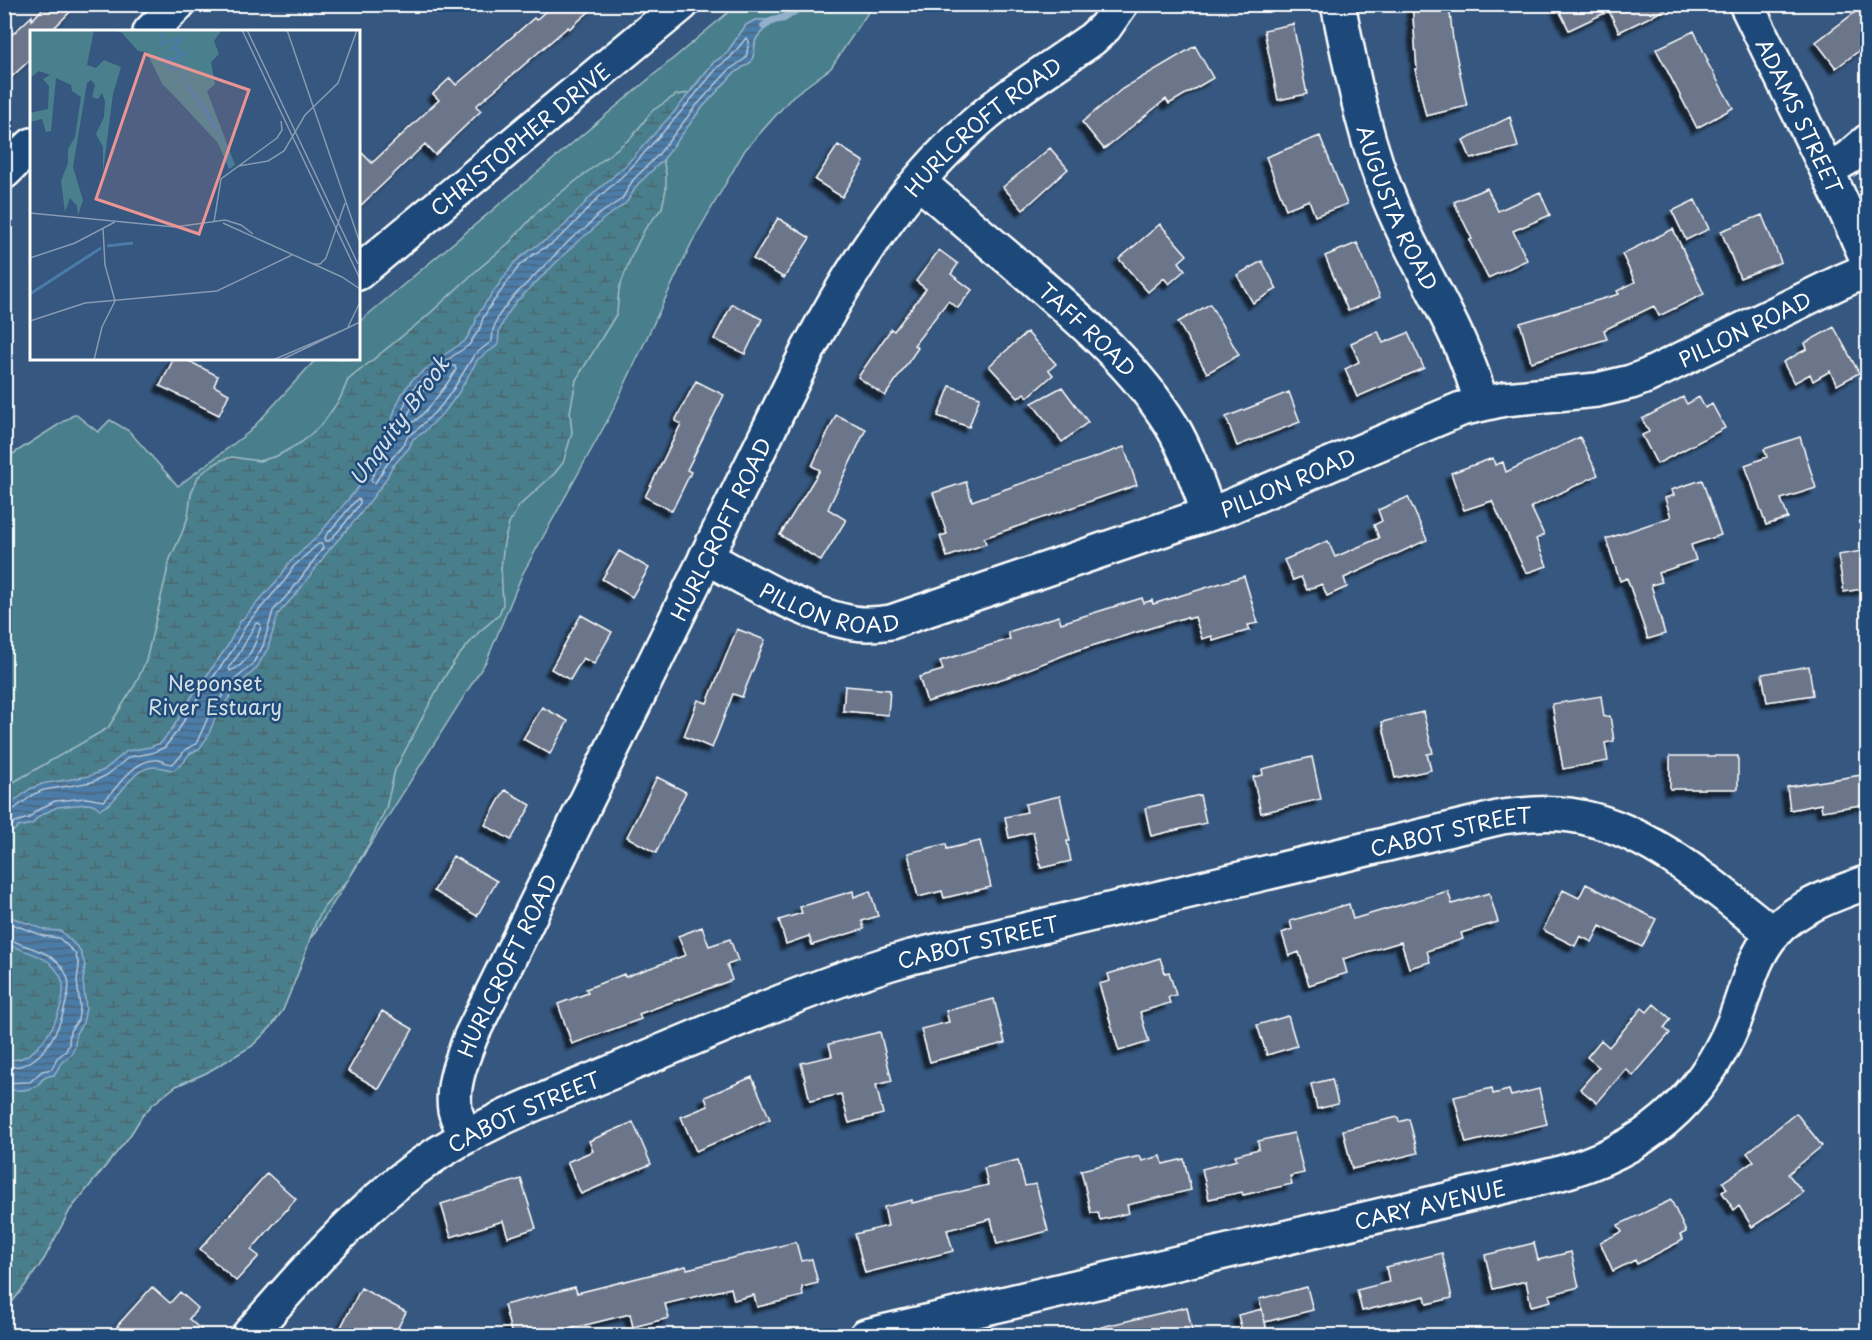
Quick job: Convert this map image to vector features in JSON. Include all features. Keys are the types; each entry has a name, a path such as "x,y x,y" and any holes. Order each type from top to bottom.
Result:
{"street":[{"path":"152,30 178,4"},
{"name":"CHRISTOPHER DRIVE","path":"360,271 681,4"},
{"name":"HURLCROFT ROAD","path":"466,1136 455,1110 455,1094 458,1076 471,1036 809,348 836,298 876,237 953,143 985,115 1092,39 1105,27 1121,4"},
{"name":"AUGUSTA ROAD","path":"1338,4 1366,132 1381,178 1401,225 1460,344 1477,385 1481,403"},
{"name":"ADAMS STREET","path":"1746,4 1868,261"},
{"path":"1827,171 1848,158 1868,141"},
{"path":"4,172 30,148"},
{"name":"TAFF ROAD","path":"919,182 1072,312 1137,378 1184,447 1209,514"},
{"name":"PILLON ROAD","path":"706,557 820,615 855,623 872,624 907,618 1209,514 1439,417 1481,403 1597,390 1631,382 1868,270"},
{"name":"CABOT STREET","path":"248,1335 310,1265 382,1195 421,1165 466,1136 509,1115 825,984 911,957 1502,817 1524,814 1571,815 1641,839 1692,870 1773,934"},
{"name":"CARY AVENUE","path":"866,1335 1557,1173 1616,1153 1651,1132 1674,1113 1699,1085 1725,1043 1751,972 1773,934 1804,909 1868,882"}],"green space":[{"name":"Neponset River Estuary","path":"737,5 873,5 831,68 793,96 745,150 692,242 610,416 522,575 487,660 310,940 283,1010 271,1027 252,1046 206,1073 176,1086 153,1104 70,1210 44,1259 5,1311 5,459 75,414 98,432 110,420 129,431 178,486 249,432 315,360 360,360 360,321"},
{"name":"Neponset River Estuary","path":"755,20 773,20 758,36 751,62 733,74 700,110 663,159 666,189 662,208 645,229 631,257 619,289 617,313 576,380 570,412 572,433 563,463 519,506 509,524 501,568 503,604 499,615 479,632 455,660 439,686 395,770 386,808 371,840 348,880 324,907 316,922 283,1010 271,1027 252,1046 206,1073 176,1086 153,1104 70,1210 44,1259 5,1311 5,787 108,728 135,685 146,661 170,559 188,517 191,494 198,477 222,460 232,457 259,461 277,456 302,442 323,423 340,399 348,380 427,316 509,243 540,209 632,137 652,111 676,95 689,93 714,62 726,54 746,25"}],"water":[{"path":"755,20 773,20 758,36 751,62 733,74 700,110 663,160 638,184 626,203 577,242 515,303 499,332 498,345 478,359 446,410 424,432 413,439 409,448 392,467 385,481 358,517 278,614 268,648 256,669 237,686 216,716 207,738 199,749 189,754 184,762 174,770 156,767 139,772 108,805 100,809 95,805 86,804 57,807 39,816 32,824 18,827 5,838 5,808 30,789 42,784 90,776 104,770 127,751 161,743 227,647 240,622 281,576 288,564 317,537 361,484 385,442 396,407 412,380 465,341 477,316 515,262 565,225 594,193 625,166 675,111 714,62 726,54 746,25"},
{"path":"5,915 46,930 61,931 80,950 85,965 83,981 86,1008 83,1023 76,1033 75,1046 71,1055 62,1062 54,1075 44,1078 34,1087 23,1090 5,1089 5,1059 17,1059 28,1055 48,1035 60,1009 63,984 57,971 47,961 5,944"}],"building":[{"path":"47,4 78,4 52,30 30,30 30,60 4,84 4,42 32,16 32,20"},
{"path":"548,4 598,4 476,106 481,111 435,155 425,144 360,206 360,151 372,163 439,100 433,94 450,78 456,85 550,7"},
{"path":"1412,4 1449,4 1453,40 1467,106 1426,116 1415,69 1417,69"},
{"path":"1556,4 1677,4 1619,32 1609,11 1569,30"},
{"path":"1868,4 1868,44 1836,68 1816,42"},
{"path":"1293,24 1307,94 1278,100 1264,30"},
{"path":"1694,31 1707,62 1733,108 1697,128 1656,49"},
{"path":"1195,46 1213,78 1169,104 1166,99 1104,149 1082,122 1122,89"},
{"path":"1510,117 1518,147 1471,159 1463,140"},
{"path":"1320,136 1347,204 1315,216 1309,200 1286,209 1266,157"},
{"path":"838,145 864,162 842,197 815,180"},
{"path":"1050,148 1068,169 1023,210 1003,187"},
{"path":"1487,188 1498,211 1540,192 1550,215 1513,231 1527,260 1488,278 1469,240 1472,239 1454,202"},
{"path":"1695,200 1709,229 1686,240 1672,211"},
{"path":"1762,215 1781,262 1740,278 1721,231"},
{"path":"778,218 810,238 784,278 753,259"},
{"path":"1160,224 1187,255 1179,262 1185,270 1169,284 1164,278 1148,292 1119,259"},
{"path":"1673,229 1704,294 1659,316 1654,306 1604,330 1607,339 1531,362 1520,323 1619,294 1617,291 1635,282 1622,254"},
{"path":"1357,243 1380,297 1348,311 1325,256"},
{"path":"939,250 958,264 951,274 972,290 958,308 948,301 914,345 918,348 885,396 858,377 891,329 894,331 926,289 916,281"},
{"path":"1262,261 1277,289 1253,303 1237,275"},
{"path":"732,304 762,319 745,354 714,339"},
{"path":"1210,304 1239,355 1207,373 1178,322"},
{"path":"1834,327 1859,373 1837,385 1830,371 1813,381 1810,374 1794,383 1783,362 1807,349 1805,343"},
{"path":"1378,331 1383,343 1408,333 1424,368 1357,397 1345,369 1359,362 1351,343"},
{"path":"1027,332 1056,364 1049,370 1053,375 1028,397 1024,393 1018,398 989,366"},
{"path":"173,360 187,360 218,376 214,386 229,394 219,415 160,386"},
{"path":"696,381 724,395 687,470 691,472 672,511 645,497 681,424 675,421"},
{"path":"950,386 980,397 969,427 938,416"},
{"path":"1062,387 1088,422 1062,442 1032,403"},
{"path":"1289,392 1300,422 1237,446 1226,417"},
{"path":"1683,397 1687,404 1699,397 1705,408 1712,404 1725,428 1657,464 1642,435 1649,432 1642,419"},
{"path":"836,415 866,429 828,509 846,520 821,561 780,535 820,470 812,466"},
{"path":"1580,437 1598,475 1531,507 1544,535 1536,539 1547,566 1526,573 1492,501 1464,510 1451,473 1493,458 1495,465 1503,462 1506,472"},
{"path":"1800,437 1816,488 1781,499 1788,518 1766,525 1745,465 1767,457 1764,449"},
{"path":"1124,447 1137,485 984,538 986,544 947,557 940,536 947,534 933,493 966,482 972,501"},
{"path":"1702,480 1721,535 1691,545 1696,560 1658,573 1662,582 1651,585 1665,634 1648,639 1627,578 1620,581 1606,539 1671,517 1665,498 1674,495 1671,490"},
{"path":"1408,497 1427,540 1344,578 1347,587 1327,596 1322,584 1307,590 1301,577 1293,580 1284,560 1328,541 1335,557 1379,538 1374,525 1382,521 1378,510"},
{"path":"1868,550 1868,588 1844,592 1838,555"},
{"path":"619,551 649,568 632,597 602,579"},
{"path":"1244,576 1258,623 1248,625 1250,630 1213,641 1212,636 1202,639 1195,617 1188,619 1187,617 1075,651 1008,677 927,702 919,677 943,670 940,661 1010,639 1008,632 1059,616 1061,623 1142,598 1144,603 1152,600 1153,604"},
{"path":"581,615 612,632 594,664 583,658 570,680 551,669"},
{"path":"737,629 765,640 742,697 733,694 712,748 684,736 698,700 707,703"},
{"path":"1809,666 1813,695 1767,702 1762,674"},
{"path":"845,686 890,690 888,715 843,711"},
{"path":"1601,696 1604,717 1610,716 1614,741 1605,743 1608,761 1563,769 1552,704"},
{"path":"542,707 568,721 550,754 523,739"},
{"path":"1423,712 1433,753 1427,754 1431,770 1395,778 1382,722"},
{"path":"1670,756 1738,756 1738,789 1670,789"},
{"path":"1312,757 1321,799 1261,813 1253,777 1263,775 1262,769"},
{"path":"1868,774 1868,804 1822,811 1821,804 1790,810 1787,787"},
{"path":"657,777 686,792 656,853 627,837"},
{"path":"505,790 531,805 511,840 485,825"},
{"path":"1200,795 1206,823 1151,836 1145,808"},
{"path":"1060,796 1070,841 1067,841 1071,861 1041,868 1033,832 1009,838 1005,817 1027,812 1025,804"},
{"path":"980,841 991,887 944,898 942,891 918,897 908,853 946,844 947,849"},
{"path":"453,856 497,881 477,916 434,891"},
{"path":"1586,884 1656,919 1642,947 1600,926 1592,942 1580,936 1575,946 1543,930 1563,890 1579,898"},
{"path":"853,891 854,897 870,891 878,916 862,921 864,929 812,945 809,936 786,944 779,920 802,913 800,907"},
{"path":"1448,891 1452,904 1489,893 1498,922 1461,933 1463,939 1427,951 1430,962 1409,968 1401,942 1343,959 1347,973 1309,985 1299,952 1289,956 1282,933 1292,929 1290,921 1349,904 1353,919"},
{"path":"702,927 709,946 730,939 738,961 727,965 732,980 639,1014 641,1019 572,1044 558,1004 588,993 586,989 624,974 625,977 686,955 678,936"},
{"path":"1160,958 1165,973 1169,972 1176,995 1168,997 1170,1003 1140,1012 1149,1042 1119,1051 1099,984 1110,981 1108,974"},
{"path":"994,999 1005,1043 930,1062 921,1029 949,1022 946,1011"},
{"path":"1654,1004 1671,1019 1664,1028 1670,1033 1633,1076 1626,1069 1597,1103 1580,1089 1599,1067 1587,1057 1601,1040 1609,1047 1642,1008 1647,1012"},
{"path":"382,1011 413,1029 379,1089 348,1071"},
{"path":"1288,1016 1297,1046 1267,1055 1257,1025"},
{"path":"880,1032 892,1081 876,1085 883,1114 849,1123 841,1094 810,1101 801,1063 832,1056 829,1044"},
{"path":"752,1077 770,1119 696,1151 681,1117 708,1106 705,1097"},
{"path":"1332,1079 1338,1104 1317,1109 1311,1084"},
{"path":"1492,1088 1493,1094 1509,1090 1511,1096 1539,1089 1547,1124 1466,1143 1454,1097"},
{"path":"1796,1113 1822,1146 1788,1174 1803,1192 1752,1227 1739,1206 1734,1210 1722,1192 1727,1189 1723,1182 1754,1161 1747,1153"},
{"path":"1398,1117 1399,1122 1409,1119 1418,1153 1352,1169 1343,1130"},
{"path":"633,1122 651,1164 581,1194 567,1162 593,1151 589,1141"},
{"path":"1294,1133 1304,1173 1290,1176 1292,1184 1243,1195 1242,1192 1209,1199 1202,1169 1237,1160 1235,1155 1259,1149 1258,1141"},
{"path":"1140,1156 1142,1161 1161,1156 1163,1164 1184,1159 1191,1190 1127,1205 1129,1213 1100,1220 1098,1212 1091,1213 1081,1170"},
{"path":"1018,1160 1025,1186 1036,1184 1048,1231 997,1244 991,1219 947,1230 953,1251 865,1273 855,1234 888,1226 884,1207 912,1200 912,1203 988,1185 984,1168"},
{"path":"267,1173 296,1199 251,1250 259,1256 236,1281 200,1249"},
{"path":"521,1179 536,1228 508,1237 503,1221 451,1237 441,1204"},
{"path":"1671,1200 1686,1232 1680,1235 1683,1240 1637,1264 1635,1260 1613,1271 1600,1242 1622,1232 1618,1225"},
{"path":"796,1242 801,1261 812,1259 818,1283 802,1287 803,1296 757,1307 754,1295 734,1300 731,1288 665,1304 669,1318 633,1327 630,1314 557,1332 558,1335 512,1335 504,1305 575,1287 577,1293"},
{"path":"1534,1243 1538,1260 1571,1252 1579,1287 1549,1295 1551,1301 1531,1306 1526,1281 1493,1289 1485,1255"},
{"path":"1442,1253 1452,1298 1427,1304 1425,1296 1362,1311 1357,1290 1389,1282 1386,1267"},
{"path":"152,1287 170,1303 180,1292 198,1308 189,1319 207,1335 128,1335 117,1326"},
{"path":"1307,1287 1313,1310 1265,1322 1259,1299"},
{"path":"361,1288 406,1312 394,1335 337,1335"},
{"path":"1187,1307 1193,1335 1102,1335 1101,1327"},
{"path":"1262,1309 1267,1331 1243,1335 1238,1315"}],"waterway":[{"name":"Unquity Brook","path":"764,26 773,20 784,18 805,4"}]}
